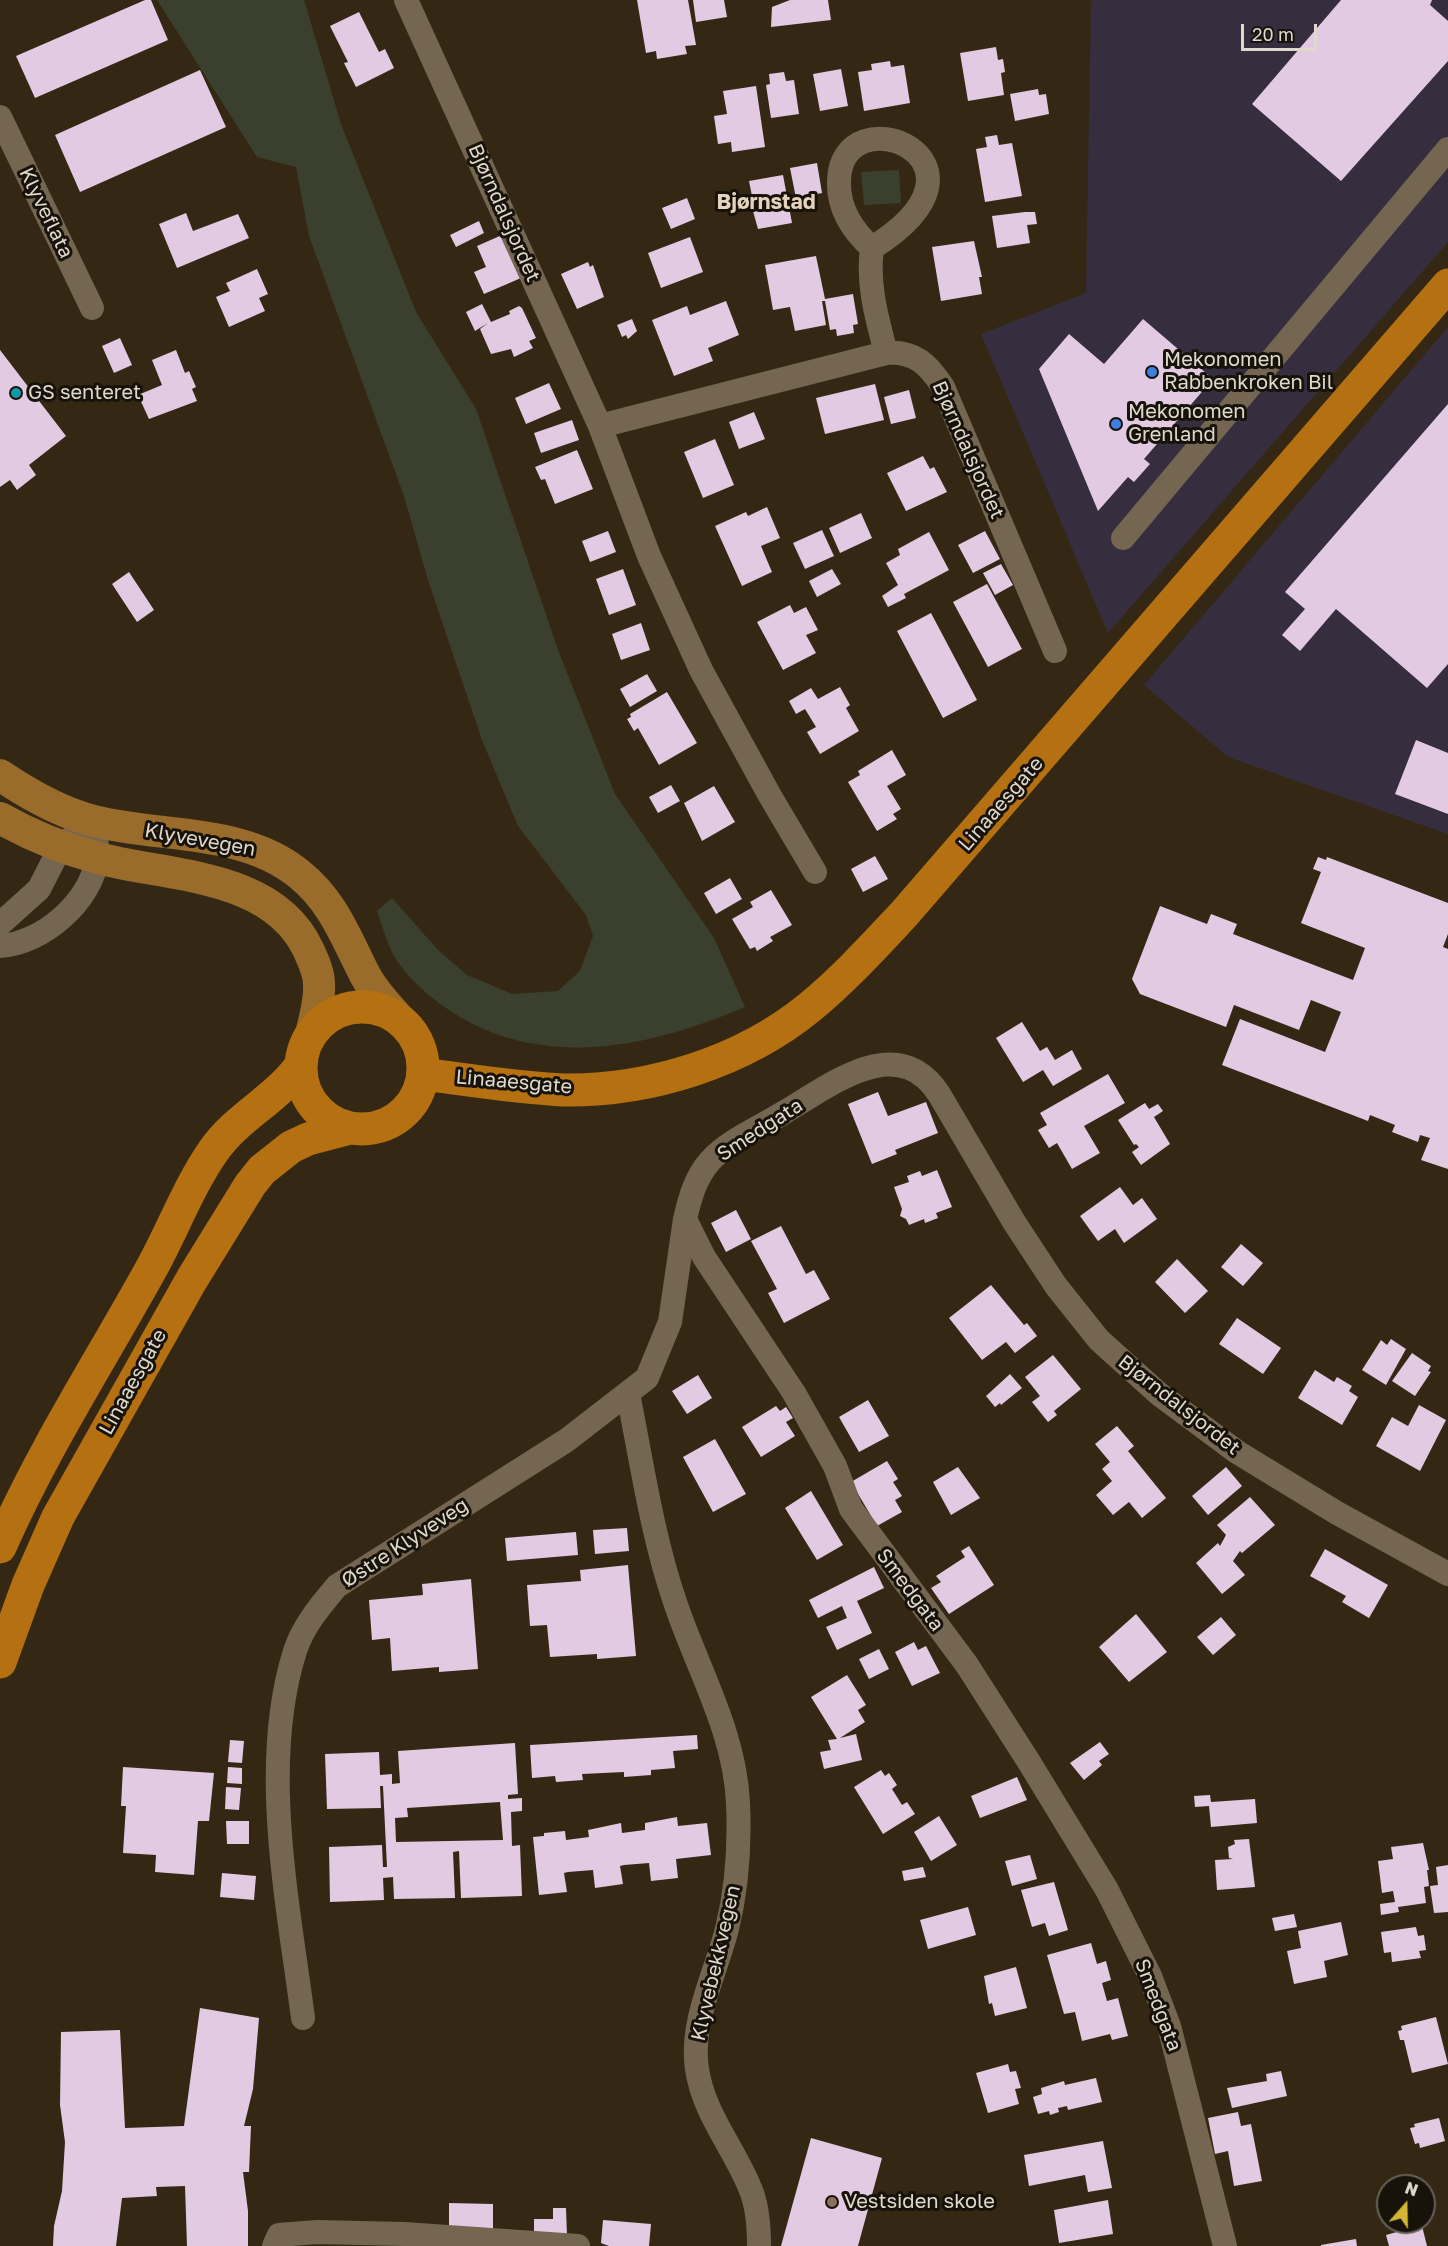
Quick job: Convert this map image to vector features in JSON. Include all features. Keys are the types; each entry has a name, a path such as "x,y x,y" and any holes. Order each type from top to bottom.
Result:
{"highway":[{"name":"Linaaesgate","path":"0,1662 28,1585 58,1517 158,1336 250,1185 262,1170 291,1147 309,1139 350,1128 375,1127 399,1117 415,1098 423,1074 565,1090 636,1084 682,1073 728,1057 775,1032 809,1008 850,971 904,914 1448,285"},
{"path":"311,1034 325,1020 342,1010 361,1007 381,1009 399,1018 418,1043 423,1074"},
{"name":"Linaaesgate","path":"311,1034 304,1049 301,1065 303,1082 309,1098 320,1112 334,1122 350,1128"},
{"name":"Linaaesgate","path":"0,1547 33,1476 153,1266 213,1151 232,1128 289,1082 301,1065"}],"main road":[{"name":"Klyvevegen","path":"0,775 65,810 93,821 235,843 266,852 298,873 322,896 336,916 365,975 399,1018"},
{"name":"Klyvevegen","path":"0,818 61,846 97,858 219,884 249,894 272,906 289,920 315,963 319,984 311,1034"}],"street":[{"name":"Bjørndalsjordet","path":"406,0 600,426 649,556 701,670 815,872"},
{"name":"Klyveflata","path":"0,117 92,308"},
{"path":"872,248 849,222 838,187 839,168 850,152 868,139 887,137 908,146 924,161 930,181 921,205 907,223 872,248 869,271 874,309 886,353"},
{"path":"1123,538 1448,149"},
{"name":"Bjørndalsjordet","path":"600,426 886,353 903,352 916,357 930,367 943,387 1055,651"},
{"path":"0,924 39,889 61,846 93,821"},
{"path":"0,946 14,945 40,934 63,919 89,880 97,858 93,821"},
{"name":"Smedgata","path":"919,1072 885,1064 851,1074 727,1147 699,1176 684,1220 704,1257 794,1393 835,1466 851,1509 967,1665 1107,1890 1150,1976 1169,2026 1225,2246"},
{"name":"Bjørndalsjordet","path":"919,1072 930,1080 939,1094 1056,1286 1099,1340 1159,1394 1238,1452 1337,1513 1448,1574"},
{"name":"Østre Klyveveg","path":"303,2018 281,1853 280,1728 296,1649 312,1617 337,1586 567,1440 647,1378 670,1322 684,1220"},
{"name":"Klyvebekkvegen","path":"628,1394 651,1509 674,1599 732,1755 738,1802 735,1889 695,2039 696,2068 702,2097 752,2193 759,2223 759,2246"},
{"path":"274,2246 279,2235 316,2232 404,2234 578,2246"}],"shaded area":[{"path":"1091,0 1448,0 1448,242 1108,633 981,334 1086,293"},
{"path":"1448,327 1448,834 1228,757 1144,685"}],"green space":[{"path":"157,0 304,0 341,124 416,312 476,409 558,650 615,794 714,938 745,1007 670,1034 631,1043 592,1047 554,1046 516,1040 479,1027 429,995 397,961 377,911 392,898 438,950 467,975 512,994 558,991 580,971 593,936 586,915 518,826 482,740 428,580 404,496 309,236 296,167 257,157"},
{"path":"899,170 901,203 864,205 861,172"}],"building":[{"path":"145,0 151,0 168,40 35,98 16,56"},
{"path":"637,0 688,0 696,45 685,46 687,54 657,59 656,51 646,53"},
{"path":"693,0 724,0 727,17 696,22"},
{"path":"790,0 828,0 831,20 771,27 772,7"},
{"path":"1341,0 1432,0 1430,5 1448,21 1448,61 1341,181 1252,104"},
{"path":"359,12 379,52 385,49 394,68 356,87 344,63 348,62 330,26"},
{"path":"996,47 998,60 1003,59 1005,72 1001,73 1004,95 968,101 960,53"},
{"path":"890,61 891,67 904,65 910,103 864,111 858,72 872,70 871,64"},
{"path":"841,69 848,106 820,111 813,74"},
{"path":"200,70 226,127 80,192 55,135"},
{"path":"784,72 786,81 794,80 799,114 771,118 766,85 770,84 769,74"},
{"path":"756,86 765,147 732,152 731,142 718,144 714,116 727,114 723,91"},
{"path":"1038,89 1039,95 1046,94 1049,114 1015,121 1010,94"},
{"path":"997,135 999,145 1012,143 1022,196 985,202 976,149 987,147 985,137"},
{"path":"817,163 822,193 796,198 790,168"},
{"path":"783,175 792,223 758,229 749,197 752,196 749,181"},
{"path":"687,198 695,219 671,229 662,208"},
{"path":"1035,212 1037,224 1027,225 1030,243 997,248 992,216"},
{"path":"186,213 193,231 238,214 249,238 177,268 159,224"},
{"path":"479,221 484,233 456,247 450,235"},
{"path":"502,235 521,278 484,294 474,272 486,267 477,246"},
{"path":"690,237 703,272 661,288 648,253"},
{"path":"974,241 982,277 979,277 982,294 941,301 932,247"},
{"path":"816,256 825,299 853,294 858,324 853,325 854,333 837,336 836,329 830,330 825,301 822,301 826,325 795,331 790,307 773,310 765,265"},
{"path":"588,262 590,267 593,265 604,297 577,309 561,274"},
{"path":"257,269 268,294 259,298 265,311 229,327 216,297 230,291 226,283"},
{"path":"726,301 739,335 708,348 713,361 674,376 652,320 687,306 690,315"},
{"path":"482,304 491,322 510,314 509,311 519,306 522,308 536,338 529,341 533,348 514,357 511,349 491,354 480,329 488,323 475,331 466,312"},
{"path":"632,319 637,331 628,339 626,335 622,337 617,325"},
{"path":"1143,319 1213,379 1144,459 1150,464 1134,482 1128,477 1098,511 1039,369 1069,334 1104,364"},
{"path":"120,338 132,365 114,373 102,346"},
{"name":"GS senteret","path":"0,350 66,436 29,465 36,475 17,490 10,480 0,487"},
{"path":"176,350 185,373 189,371 196,387 192,389 197,401 149,419 138,395 162,385 152,360"},
{"path":"549,383 561,409 526,424 515,398"},
{"path":"875,384 884,420 825,434 816,398"},
{"path":"909,390 916,418 891,424 884,397"},
{"path":"1448,404 1448,664 1427,688 1336,609 1300,651 1282,635 1305,609 1285,592"},
{"path":"754,412 765,439 739,449 729,422"},
{"path":"572,420 579,440 541,453 534,433"},
{"path":"715,439 734,485 703,498 684,452"},
{"path":"577,450 593,489 555,504 545,479 541,480 535,467"},
{"path":"923,456 930,469 934,467 947,492 906,511 887,473"},
{"path":"767,507 780,538 761,546 772,572 742,586 715,526 746,512 748,516"},
{"path":"861,513 872,538 840,553 829,528"},
{"path":"822,530 834,556 805,569 793,543"},
{"path":"608,531 616,552 590,562 582,541"},
{"path":"985,531 1000,559 973,573 958,545"},
{"path":"929,532 949,570 904,594 906,598 888,607 882,596 898,585 886,563 900,555 898,549"},
{"path":"1001,564 1013,585 995,595 983,573"},
{"path":"623,569 636,605 609,615 596,579"},
{"path":"832,569 841,584 817,597 809,581"},
{"path":"129,572 154,610 137,622 112,584"},
{"path":"987,584 1022,649 988,667 953,602"},
{"path":"790,605 794,613 806,607 818,630 806,635 816,653 783,670 757,622"},
{"path":"931,613 977,700 943,718 897,631"},
{"path":"641,623 650,650 621,660 612,634"},
{"path":"647,674 657,691 630,707 620,689"},
{"path":"840,687 850,705 846,708 859,731 820,754 807,732 816,727 805,709 796,714 789,701 811,688 818,699"},
{"path":"667,692 697,743 659,765 638,728 634,731 627,719 631,717 630,714"},
{"path":"1416,740 1448,753 1448,814 1395,794"},
{"path":"892,750 906,775 887,786 901,809 893,814 897,819 877,831 848,782 860,775 858,771"},
{"path":"671,785 680,801 658,813 649,797"},
{"path":"714,786 735,822 702,841 684,803"},
{"path":"875,856 888,879 863,892 851,869"},
{"path":"1318,857 1326,860 1327,857 1448,903 1448,934 1443,947 1448,949 1448,1169 1421,1160 1430,1138 1420,1135 1418,1142 1392,1132 1395,1125 1370,1115 1368,1121 1222,1065 1240,1019 1325,1052 1341,1012 1311,1000 1299,1030 1234,1005 1226,1027 1140,994 1132,979 1160,906 1207,924 1211,914 1237,924 1233,934 1353,980 1365,948 1301,923 1321,872 1313,869"},
{"path":"730,878 742,899 716,914 704,893"},
{"path":"771,890 792,925 770,937 773,941 757,951 755,947 750,949 732,919 753,907 750,902"},
{"path":"1022,1022 1040,1051 1047,1047 1055,1060 1072,1050 1082,1069 1053,1086 1043,1070 1023,1082 996,1038"},
{"path":"1108,1074 1125,1103 1084,1126 1100,1153 1072,1169 1057,1143 1049,1148 1038,1130 1047,1125 1040,1113"},
{"path":"878,1092 888,1116 926,1102 938,1133 895,1150 897,1154 872,1164 848,1104"},
{"path":"1145,1103 1149,1109 1158,1104 1163,1111 1154,1117 1170,1144 1141,1165 1132,1152 1139,1147 1134,1145 1118,1120"},
{"path":"937,1170 952,1207 936,1213 938,1218 925,1223 924,1219 909,1225 906,1219 900,1216 902,1209 894,1187 909,1182 907,1176 920,1171 922,1176"},
{"path":"1120,1187 1133,1205 1142,1198 1157,1219 1124,1243 1115,1229 1098,1241 1080,1216"},
{"path":"736,1210 751,1239 726,1252 711,1223"},
{"path":"781,1226 806,1274 814,1270 830,1299 784,1323 768,1293 777,1289 751,1241"},
{"path":"1241,1244 1263,1263 1243,1286 1221,1267"},
{"path":"1177,1259 1208,1291 1185,1313 1155,1282"},
{"path":"991,1285 1024,1325 1027,1323 1037,1336 1015,1353 1006,1342 982,1360 949,1318"},
{"path":"1237,1318 1281,1348 1263,1374 1219,1344"},
{"path":"1391,1339 1406,1349 1386,1385 1362,1370 1381,1340 1387,1345"},
{"path":"1412,1353 1431,1366 1428,1371 1431,1372 1415,1396 1392,1381"},
{"path":"1053,1355 1081,1389 1054,1411 1057,1415 1048,1422 1032,1402 1040,1396 1025,1377"},
{"path":"1315,1370 1334,1382 1337,1377 1352,1386 1349,1391 1358,1397 1342,1425 1298,1398"},
{"path":"1010,1374 1022,1388 1001,1405 1000,1403 995,1407 986,1396"},
{"path":"698,1375 712,1398 687,1414 672,1391"},
{"path":"868,1400 889,1436 859,1452 839,1417"},
{"path":"1419,1405 1446,1420 1420,1471 1376,1446 1392,1417 1408,1426"},
{"path":"776,1406 780,1411 786,1407 793,1418 786,1422 795,1436 761,1457 742,1427"},
{"path":"1117,1426 1134,1446 1128,1451 1166,1498 1142,1518 1129,1502 1113,1515 1096,1495 1112,1481 1102,1469 1110,1462 1095,1444"},
{"path":"715,1439 746,1494 713,1512 683,1457"},
{"path":"887,1461 898,1479 893,1482 902,1496 895,1500 902,1512 877,1526 851,1482"},
{"path":"958,1467 980,1498 951,1515 933,1482"},
{"path":"1226,1467 1242,1486 1208,1515 1192,1496"},
{"path":"811,1491 843,1545 817,1560 785,1508"},
{"path":"1250,1497 1275,1525 1242,1553 1240,1551 1233,1561 1245,1575 1222,1594 1196,1563 1218,1543 1220,1546 1226,1535 1217,1525"},
{"path":"627,1528 629,1551 595,1554 593,1530"},
{"path":"576,1532 578,1555 507,1561 505,1538"},
{"path":"969,1546 994,1585 949,1614 931,1588 941,1582 936,1576 965,1557 961,1551"},
{"path":"1325,1549 1388,1585 1369,1618 1342,1602 1346,1596 1310,1576"},
{"path":"628,1565 636,1656 597,1659 597,1654 550,1657 547,1625 530,1626 527,1585 581,1581 580,1570"},
{"path":"874,1567 884,1588 857,1601 872,1633 837,1650 826,1627 847,1618 842,1606 818,1618 809,1600"},
{"path":"471,1579 478,1669 439,1672 439,1667 392,1671 390,1638 372,1640 369,1600 423,1595 422,1584"},
{"path":"1136,1614 1167,1652 1129,1682 1099,1647"},
{"path":"1221,1617 1236,1635 1213,1655 1197,1637"},
{"path":"914,1642 918,1650 926,1646 940,1673 912,1686 895,1652"},
{"path":"879,1649 889,1669 869,1679 859,1659"},
{"path":"847,1675 866,1705 858,1710 865,1722 840,1738 856,1734 862,1760 824,1769 820,1752 831,1750 828,1740 837,1739 811,1697"},
{"path":"697,1735 698,1749 673,1751 675,1768 651,1770 651,1775 624,1777 624,1772 582,1774 583,1780 556,1782 555,1776 532,1778 530,1745"},
{"path":"230,1740 244,1741 242,1763 228,1762"},
{"path":"1100,1742 1109,1754 1099,1761 1102,1765 1084,1780 1070,1763"},
{"path":"515,1743 518,1794 508,1795 508,1799 522,1798 522,1811 511,1812 512,1846 520,1845 522,1896 461,1898 459,1851 453,1852 455,1898 394,1899 393,1877 383,1878 384,1900 330,1902 329,1847 382,1845 383,1867 387,1867 383,1786 380,1786 381,1808 327,1809 325,1754 379,1752 380,1775 392,1774 392,1784 400,1783 398,1751","holes":["500,1802 503,1840 396,1842 395,1818 408,1817 407,1808"]},
{"path":"123,1767 214,1773 209,1821 198,1821 194,1875 155,1872 156,1855 123,1853 126,1806 121,1806"},
{"path":"228,1767 242,1768 242,1784 227,1783"},
{"path":"881,1770 885,1776 889,1773 897,1785 892,1789 902,1805 907,1802 915,1814 883,1834 854,1787"},
{"path":"1017,1777 1027,1800 980,1818 971,1796"},
{"path":"226,1787 241,1788 239,1810 225,1809"},
{"path":"1210,1795 1211,1802 1255,1799 1257,1823 1211,1827 1209,1806 1195,1807 1194,1796"},
{"path":"939,1816 957,1845 931,1861 914,1832"},
{"path":"677,1817 678,1826 707,1823 711,1855 676,1859 678,1878 651,1881 649,1863 624,1865 620,1866 623,1884 595,1888 593,1870 568,1872 564,1873 567,1892 539,1895 533,1837 544,1836 544,1833 565,1831 566,1840 589,1837 588,1830 621,1823 622,1833 645,1830 645,1823"},
{"path":"226,1821 249,1821 249,1844 227,1844"},
{"path":"1249,1839 1255,1887 1217,1890 1215,1860 1233,1859 1229,1858 1228,1847 1235,1844 1234,1840"},
{"path":"1423,1843 1429,1870 1427,1870 1429,1886 1424,1887 1426,1903 1398,1907 1399,1912 1381,1915 1380,1904 1395,1902 1393,1891 1382,1893 1378,1861 1393,1859 1391,1847"},
{"path":"1030,1855 1037,1879 1012,1886 1005,1861"},
{"path":"1448,1865 1448,1912 1434,1913 1430,1886 1438,1885 1436,1867"},
{"path":"923,1867 926,1877 904,1881 902,1871"},
{"path":"222,1873 256,1876 254,1900 220,1897"},
{"path":"1054,1882 1068,1930 1049,1936 1045,1923 1032,1927 1021,1890"},
{"path":"968,1907 976,1935 928,1949 920,1920"},
{"path":"1294,1914 1297,1927 1275,1931 1272,1918"},
{"path":"1341,1922 1348,1955 1324,1961 1327,1977 1294,1984 1287,1951 1301,1948 1298,1931"},
{"path":"1416,1927 1418,1936 1424,1935 1426,1950 1419,1951 1421,1958 1392,1962 1391,1952 1384,1953 1381,1932"},
{"path":"1091,1943 1097,1964 1106,1961 1111,1980 1102,1983 1107,2001 1118,1998 1128,2036 1112,2040 1110,2034 1082,2041 1075,2012 1064,2014 1047,1955"},
{"path":"1016,1967 1027,2008 995,2016 992,2003 989,2004 984,1976"},
{"path":"200,2008 259,2018 253,2089 244,2126 251,2126 249,2172 243,2172 248,2211 248,2246 187,2246 185,2186 156,2187 157,2196 122,2198 116,2246 53,2246 54,2226 62,2191 65,2142 60,2105 61,2032 120,2030 125,2128 184,2126"},
{"path":"1436,2017 1448,2064 1412,2073 1404,2040 1400,2040 1398,2031 1402,2030 1401,2026"},
{"path":"1008,2064 1010,2072 1016,2071 1021,2088 1015,2089 1019,2104 988,2113 976,2073"},
{"path":"1281,2071 1287,2096 1232,2108 1227,2088 1267,2081 1266,2074"},
{"path":"1096,2078 1102,2102 1068,2110 1067,2106 1058,2108 1059,2112 1050,2115 1049,2111 1038,2114 1033,2097 1042,2094 1041,2088 1064,2081 1065,2085"},
{"path":"1238,2112 1241,2126 1251,2124 1262,2181 1234,2186 1228,2151 1215,2154 1208,2118"},
{"path":"1439,2118 1445,2141 1420,2148 1419,2143 1415,2144 1410,2128 1415,2127 1414,2124"},
{"name":"Vestsiden skole","path":"811,2138 882,2158 858,2246 781,2246"},
{"path":"1103,2141 1112,2188 1088,2192 1085,2175 1029,2186 1024,2155"},
{"path":"1108,2200 1113,2234 1059,2243 1054,2210"},
{"path":"449,2203 493,2204 493,2229 449,2229"},
{"path":"553,2208 566,2208 567,2236 534,2236 534,2219 553,2219"},
{"path":"603,2220 651,2224 649,2246 609,2246 601,2243"},
{"path":"1424,2234 1427,2246 1389,2246 1386,2235"},
{"path":"1356,2239 1357,2246 1321,2246 1321,2245"}],"place":[{"name":"Mekonomen Rabbenkroken Bil","path":"1152,372"},
{"name":"GS senteret","path":"16,393"},
{"name":"Mekonomen Grenland","path":"1116,424"},
{"name":"Vestsiden skole","path":"832,2202"}],"district":[{"name":"Bjørnstad","path":"766,202"}]}
